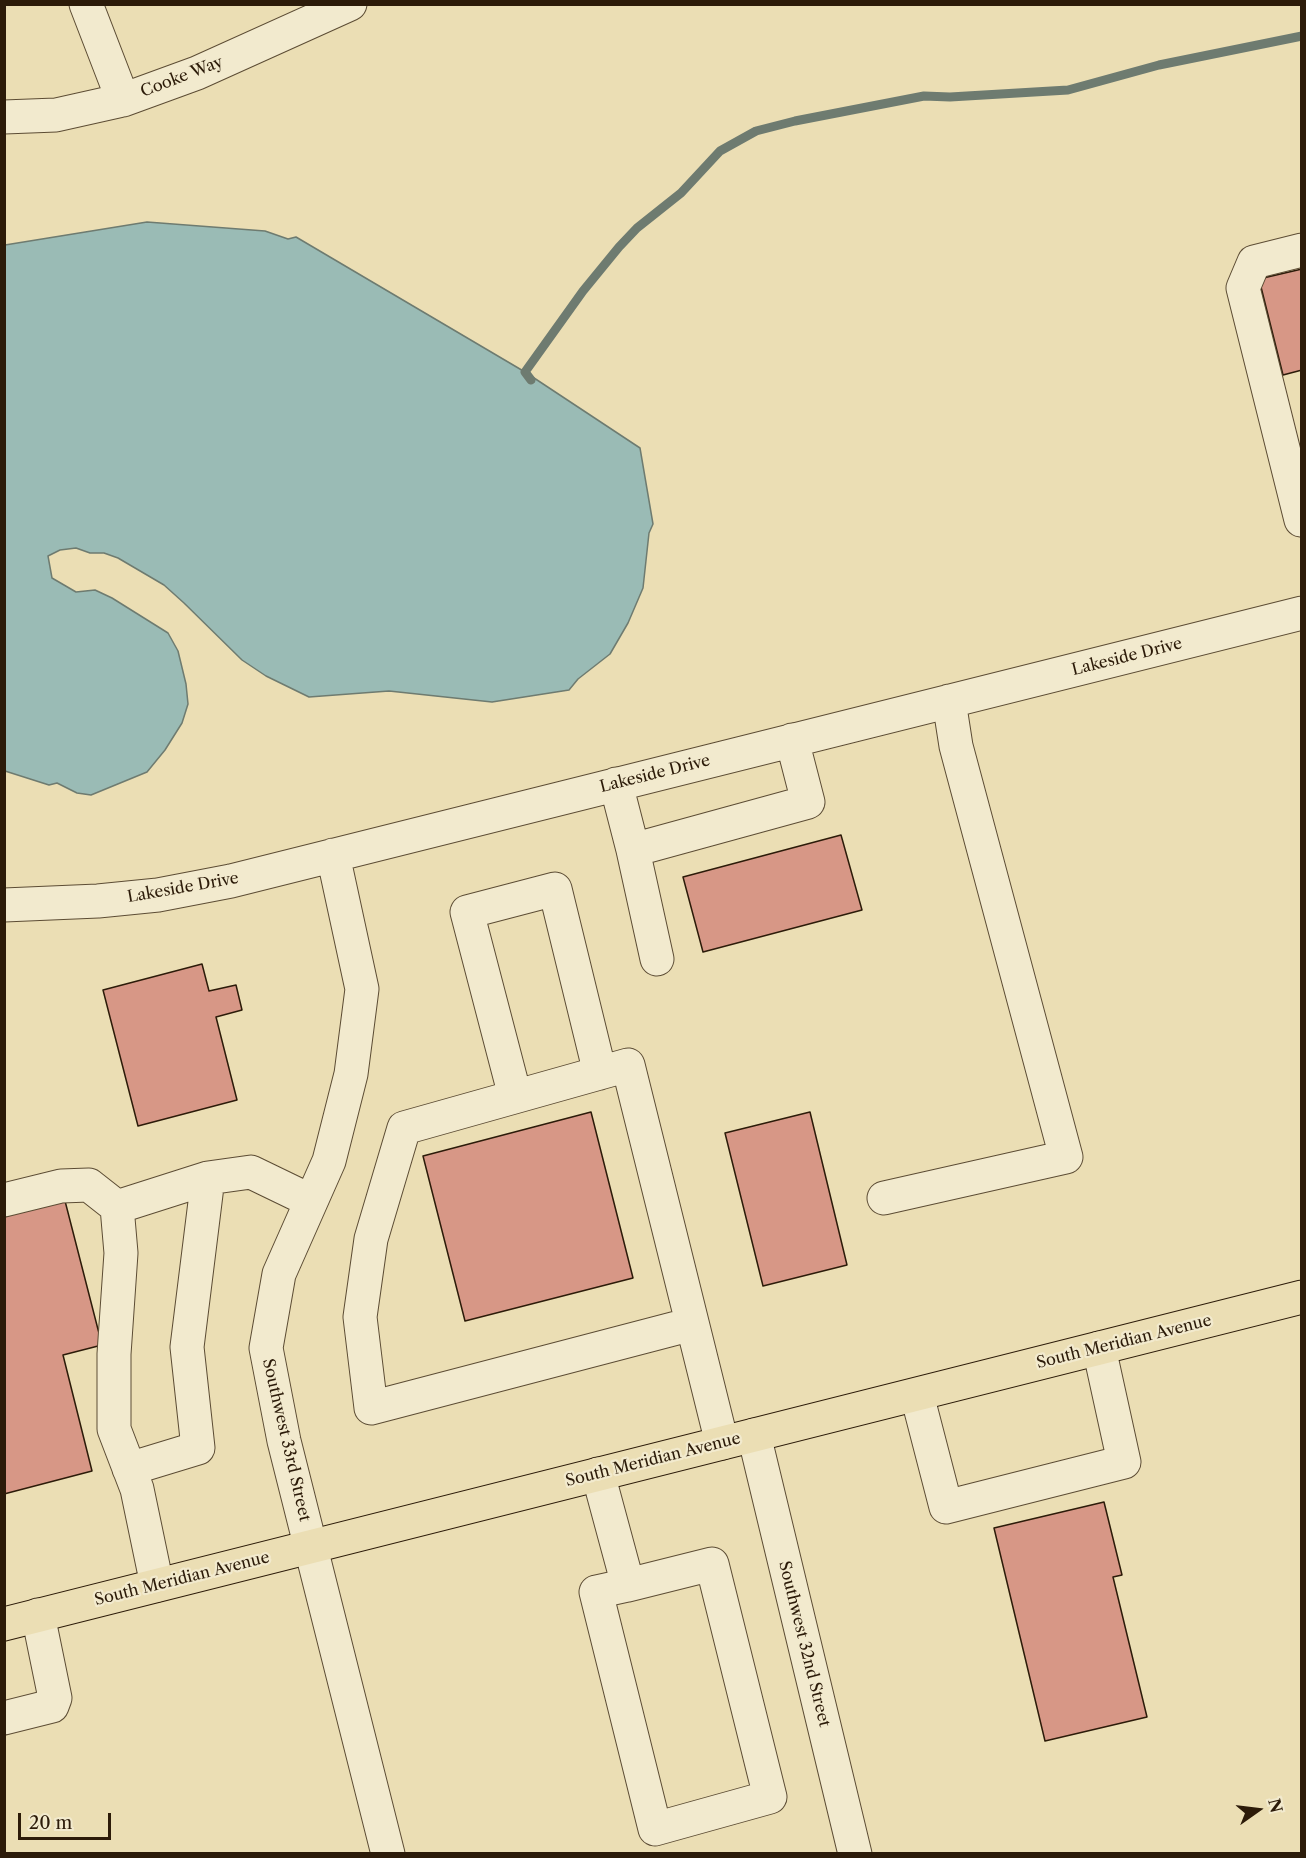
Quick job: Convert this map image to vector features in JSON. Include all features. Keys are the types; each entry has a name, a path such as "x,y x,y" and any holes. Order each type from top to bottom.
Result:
{"main road":[{"name":"South Meridian Avenue","path":"4,1624 1302,1297"}],"street":[{"path":"86,4 123,100"},
{"name":"Cooke Way","path":"4,117 56,115 123,100 197,73 350,4"},
{"path":"1301,521 1243,288 1254,262 1302,250"},
{"name":"Lakeside Drive","path":"4,905 98,901 158,895 231,881 1302,613"},
{"path":"884,1198 1066,1157 956,746 949,701"},
{"path":"633,850 808,802 792,740"},
{"path":"616,784 657,959"},
{"name":"Southwest 33rd Street","path":"333,855 362,989 351,1074 329,1161 279,1274 266,1348 284,1441 388,1854"},
{"path":"515,1096 467,912 555,889 600,1073"},
{"path":"692,1324 371,1408 360,1317 371,1239 404,1128 628,1065 722,1443"},
{"path":"117,1207 208,1178 251,1172 311,1201"},
{"path":"129,1469 198,1448 187,1347 208,1178"},
{"path":"4,1200 61,1186 88,1185 117,1207 121,1253 114,1354 114,1430 137,1489 158,1585"},
{"path":"917,1395 946,1507 1124,1462 1099,1348"},
{"name":"Southwest 32nd Street","path":"753,1435 855,1854"},
{"path":"598,1474 628,1585"},
{"path":"712,1564 770,1797 655,1828 596,1592 628,1585 712,1564"},
{"path":"4,1718 52,1706 55,1698 38,1616"}],"water":[{"path":"147,222 265,231 288,239 296,237 525,372 640,448 653,524 649,533 643,588 628,623 610,654 578,679 569,690 492,702 389,691 309,697 266,676 242,660 164,585 118,558 104,553 90,553 76,548 60,550 48,556 52,578 76,592 95,590 112,598 168,633 178,651 188,704 182,723 165,750 147,772 91,795 77,793 57,783 49,785 5,771 5,245"}],"building":[{"path":"1302,269 1302,370 1283,375 1259,279"},
{"path":"841,835 862,910 703,952 683,877"},
{"path":"202,964 209,991 236,985 242,1010 216,1017 237,1100 138,1126 103,990"},
{"path":"591,1112 633,1278 465,1321 423,1156"},
{"path":"810,1112 847,1265 763,1286 725,1133"},
{"path":"64,1197 102,1345 63,1355 92,1471 4,1494 4,1213"},
{"path":"1104,1502 1122,1575 1113,1577 1147,1717 1045,1741 994,1528"}],"waterway":[{"path":"531,380 525,372 583,291 619,247 637,228 681,193 720,151 756,131 795,121 924,96 950,97 1068,90 1159,65 1302,36"}]}
